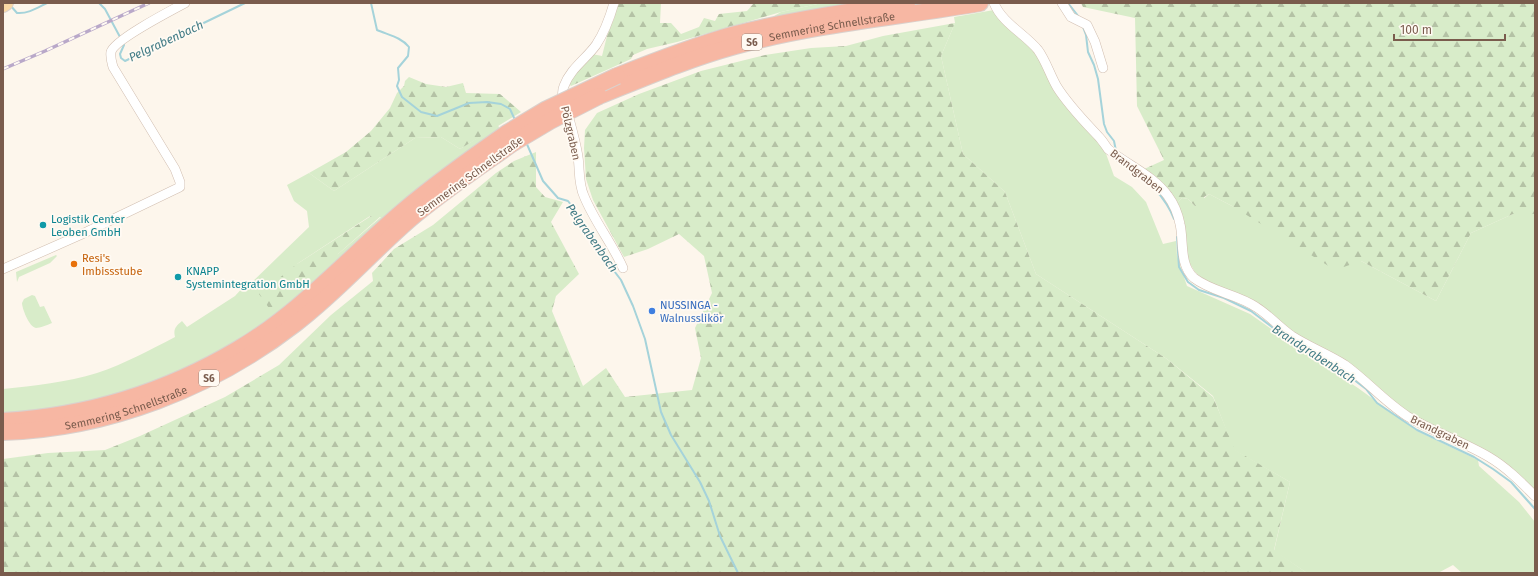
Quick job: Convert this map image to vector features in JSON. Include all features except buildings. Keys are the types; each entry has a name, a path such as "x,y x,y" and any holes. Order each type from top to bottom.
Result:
{"highway":[{"name":"Semmering Schnellstraße","path":"3,432 40,430 87,422 129,411 176,394 208,379 246,358 296,324 409,220 458,182 545,110 617,76 673,54 732,35 799,20 906,3"},
{"name":"Semmering Schnellstraße","path":"3,421 34,419 100,407 133,397 194,374 239,349 287,315 402,211 448,174 510,138 550,121 599,96 677,64 736,46 801,31 931,12 980,3"},
{"path":"3,440 29,437 40,430"}],"street":[{"path":"3,269 180,187 180,182 175,169 113,67 111,52 121,40 186,3"},
{"name":"Pölzgraben","path":"614,3 601,37 596,45 572,71 566,81 563,92 578,157 582,193 623,268"},
{"name":"Brandgraben","path":"994,3 1005,18 1030,41 1039,52 1056,86 1102,139 1107,148 1156,183 1168,196 1175,209 1180,224 1185,264 1193,277 1204,284 1239,297 1255,306 1268,315 1289,334 1345,365 1363,379 1382,398 1422,425 1475,449 1498,462 1535,496"},
{"path":"1062,3 1071,17 1087,25 1095,42 1103,68"}],"green space":[{"path":"621,3 661,3 660,23 671,23 681,34 699,27 704,18 715,21 719,14 747,11 754,3 822,3 781,12 677,42 647,49 633,55 631,59 571,86 568,83 592,54 602,56 617,5"},
{"path":"822,3 861,3 769,19 781,12"},
{"path":"1081,3 1535,3 1535,214 1513,214 1471,233 1436,301 1361,261 1335,270 1232,206 1209,194 1204,197 1204,206 1195,206 1188,199 1182,198 1177,203 1142,170 1164,160 1137,106 1135,18 1083,7"},
{"path":"994,10 1028,43 1104,148 1114,176 1132,187 1146,202 1163,244 1176,241 1177,256 1187,286 1250,314 1358,388 1417,431 1478,460 1479,466 1519,502 1535,522 1535,573 1462,573 1453,565 1438,573 1307,573 1274,551 1290,482 1234,450 1213,396 1167,359 1036,274 1005,192 963,154 941,56 955,23 954,17"},
{"path":"955,23 941,56 963,154 1005,192 1036,274 1167,359 1213,397 1235,450 1290,482 1274,550 1307,573 3,573 3,459 48,453 105,450 140,436 225,397 279,365 331,315 373,281 372,273 394,249 433,225 496,173 514,161 536,152 536,187 545,197 563,202 551,222 579,274 556,296 552,311 583,386 606,368 625,397 692,390 701,358 695,328 712,293 704,256 679,234 648,249 624,257 593,200 586,179 584,148 585,130 597,113 639,94 701,71 765,55 811,48 846,46 883,36"},
{"path":"409,77 426,84 446,87 463,83 466,93 500,94 521,112 460,149 441,137 415,138 334,191 309,173 346,152 371,131 390,108 397,93 404,86 405,81"},
{"path":"498,125 500,130 278,312 231,346 177,373 119,394 60,408 3,414 3,389 74,379 97,373 117,365 175,337 174,332 178,324 182,321 187,327 235,296 246,284 250,284 309,227 307,211 294,201 287,185 309,173 334,191 415,138 441,137 460,149","holes":["370,216 381,217 338,254 297,264"]},
{"path":"1209,194 1232,206 1361,261 1436,301 1471,233 1513,214 1535,214 1535,492 1514,472 1414,417 1315,346 1205,281 1195,272 1186,257 1177,203 1182,198 1188,199 1195,206"},
{"path":"371,216 381,216 302,286 271,311 259,294 297,264"},
{"path":"56,255 57,256 50,263 19,277 17,282 16,272"},
{"path":"32,295 35,296 40,307 44,306 52,323 36,328 33,327 28,321 22,303 24,299"}],"waterway":[{"name":"Pelgrabenbach","path":"10,5 17,13 25,13 47,3"},
{"name":"Pelgrabenbach","path":"99,3 105,9 120,37"},
{"name":"Pelgrabenbach","path":"123,43 124,45 120,54 121,58 125,61 245,3"},
{"name":"Pelgrabenbach","path":"371,3 377,30 398,39 409,47 408,56 398,68 399,80 397,86 402,97 421,112 437,116 469,103 487,102 501,104 510,109 515,120"},
{"name":"Brandgrabenbach","path":"1068,3 1079,17"},
{"name":"Brandgrabenbach","path":"1083,27 1086,35 1088,52 1098,79 1104,124 1107,132 1114,141 1116,151"},
{"name":"Pelgrabenbach","path":"526,142 543,181 558,198 568,201 575,210 595,246 621,280 633,306 645,339 661,412 671,435 700,482 709,501 720,536 738,573"},
{"name":"Brandgrabenbach","path":"1125,166 1155,189 1166,203 1174,219"},
{"name":"Brandgrabenbach","path":"1177,237 1179,267 1188,282 1199,290 1224,298 1251,311 1297,346 1336,366 1366,389 1377,403 1417,430 1474,457 1493,469 1511,482 1535,509"}],"railway":[{"path":"3,69 149,3"}],"place":[{"name":"Logistik Center Leoben GmbH","path":"43,225"},
{"name":"Resi's Imbissstube","path":"74,264"},
{"name":"KNAPP Systemintegration GmbH","path":"178,277"},
{"name":"NUSSINGA - Walnusslikör","path":"652,311"}]}
